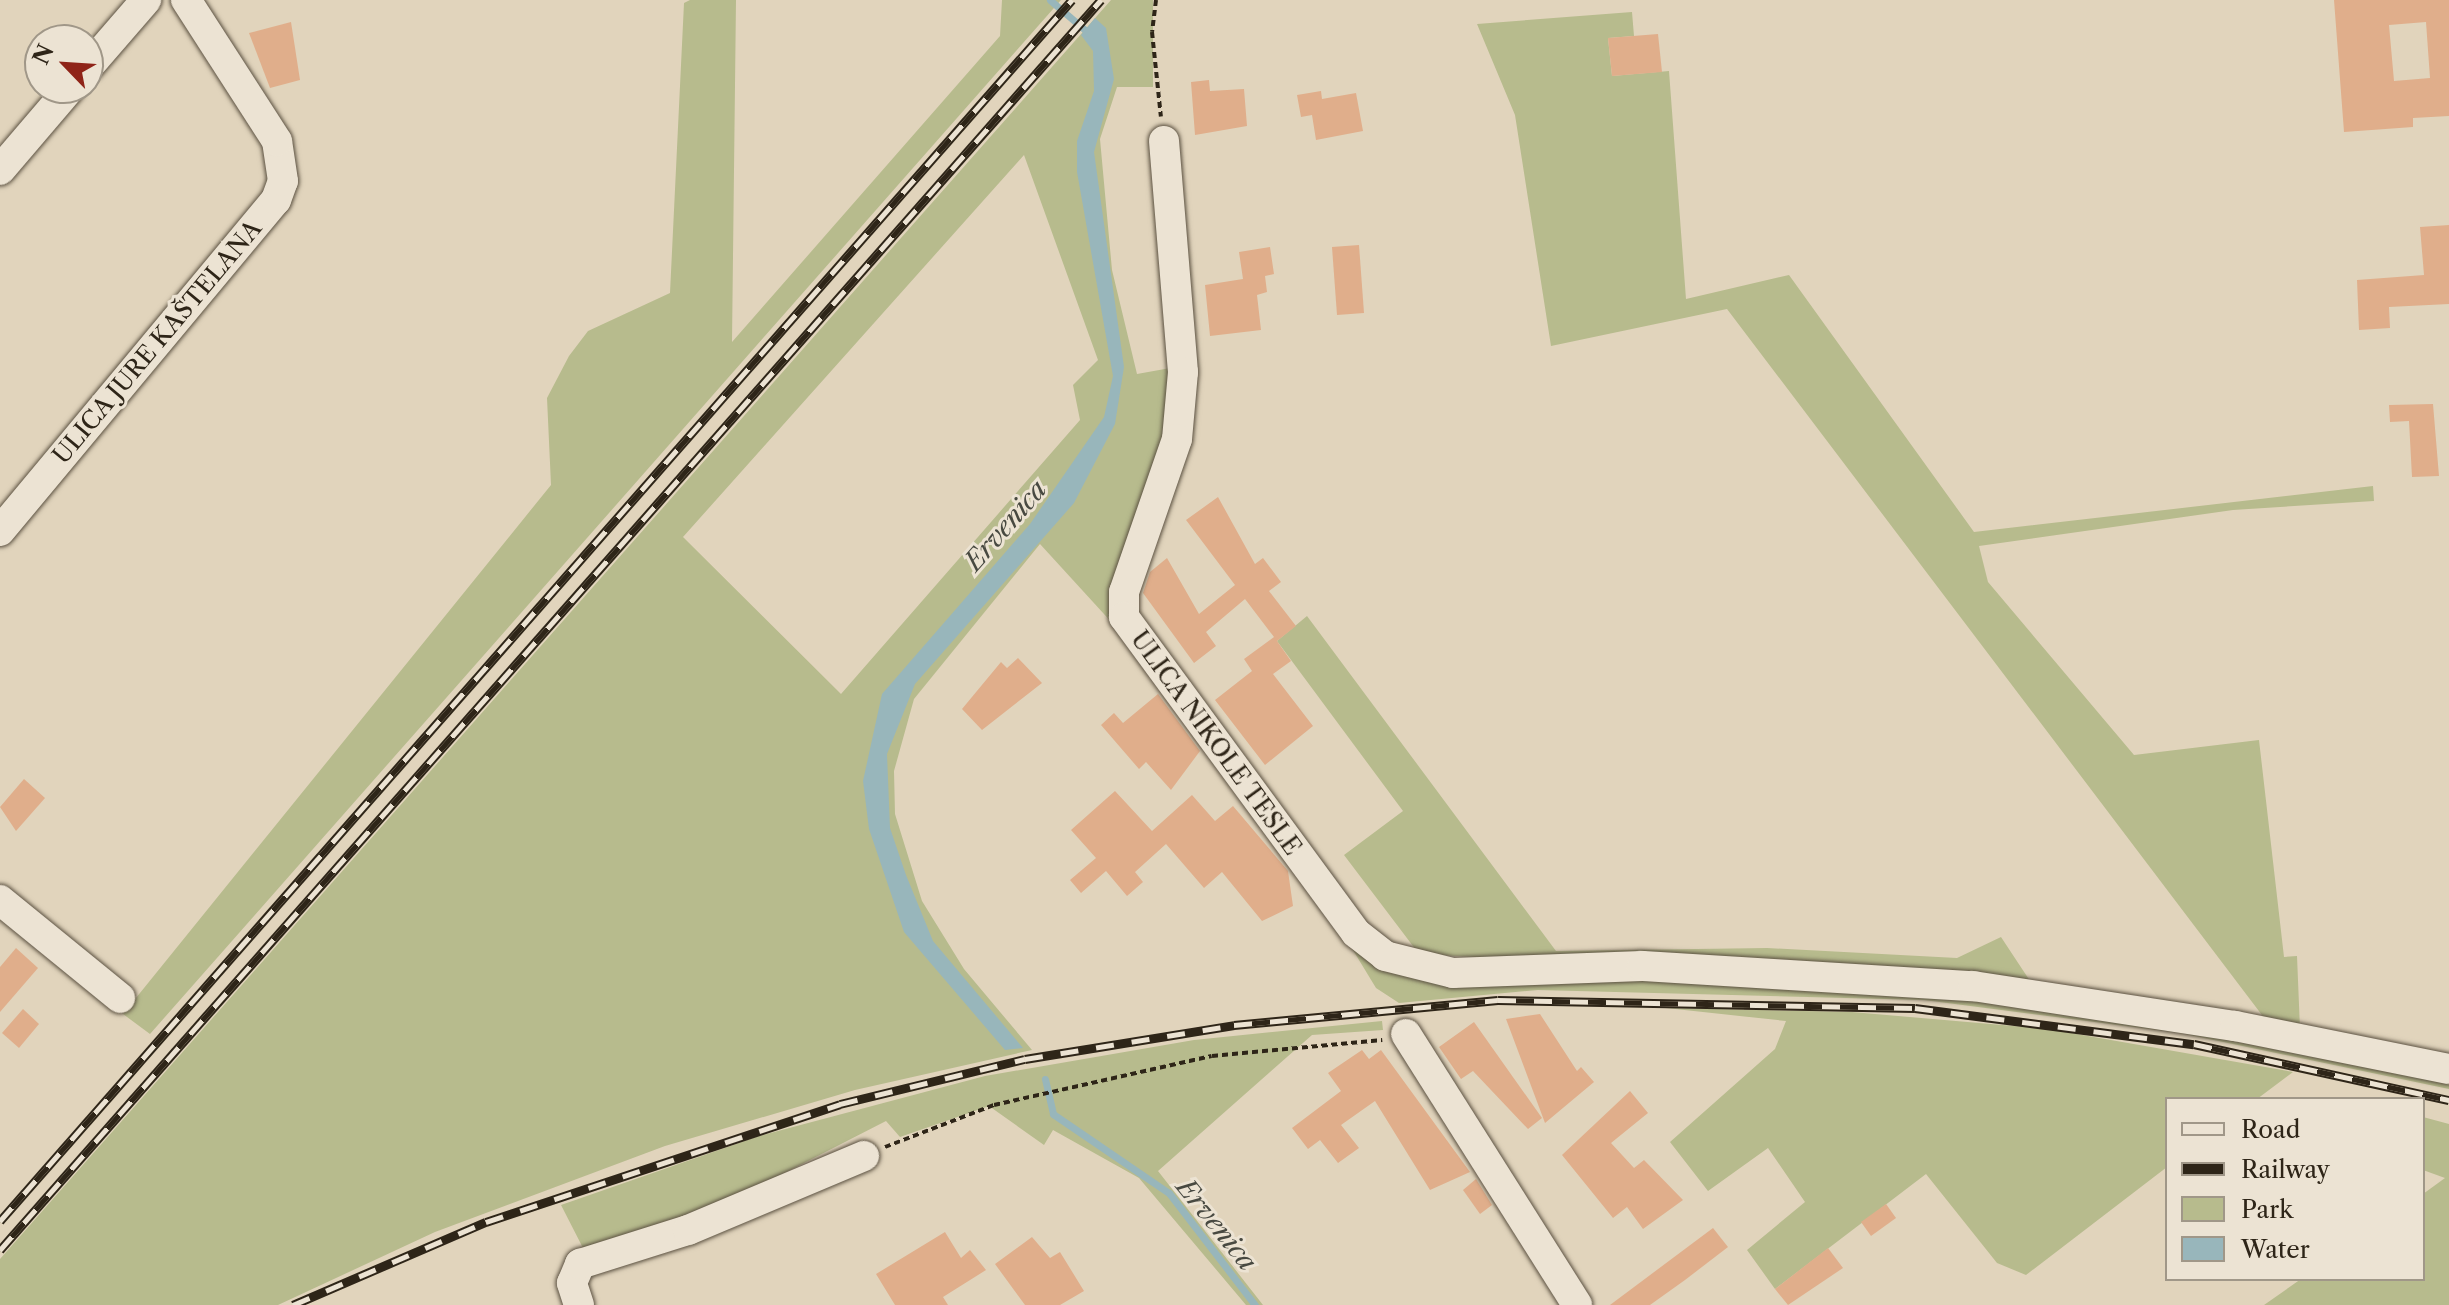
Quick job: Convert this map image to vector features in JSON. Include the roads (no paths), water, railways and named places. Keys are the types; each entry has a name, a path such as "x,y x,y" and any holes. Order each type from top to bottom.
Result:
{"street":[{"path":"104,49 146,0"},
{"name":"ULICA JURE KAŠTELANA","path":"0,531 276,200 284,162 277,141 186,0"},
{"path":"0,170 56,104"},
{"name":"ULICA NIKOLE TESLE","path":"1164,141 1183,372 1177,439 1124,592 1124,617 1356,933 1385,956 1415,966 1453,973 1642,966 1973,986 2205,1021 2449,1069"},
{"path":"0,900 120,998"},
{"path":"1407,1036 1577,1305"},
{"path":"579,1305 572,1283 580,1264 688,1230 864,1156"}],"water":[{"path":"1095,18 1106,28 1114,79 1094,152 1124,367 1115,424 1074,503 915,684 887,754 890,828 906,875 933,941 1023,1048 1005,1050 904,932 869,829 863,781 882,694 1030,524 1104,417 1113,376 1077,172 1077,141 1094,91 1093,51 1081,35"}],"waterway":[{"name":"Ervenica","path":"1050,0 1091,35"},
{"name":"Ervenica","path":"1045,1079 1053,1114 1169,1193 1255,1305"}],"railway":[{"path":"0,1221 1072,0"},
{"path":"0,1250 1101,0"},
{"path":"293,1305 486,1222 840,1104 1025,1059 1234,1025 1498,1000 1915,1008 2194,1044 2449,1100"}]}
